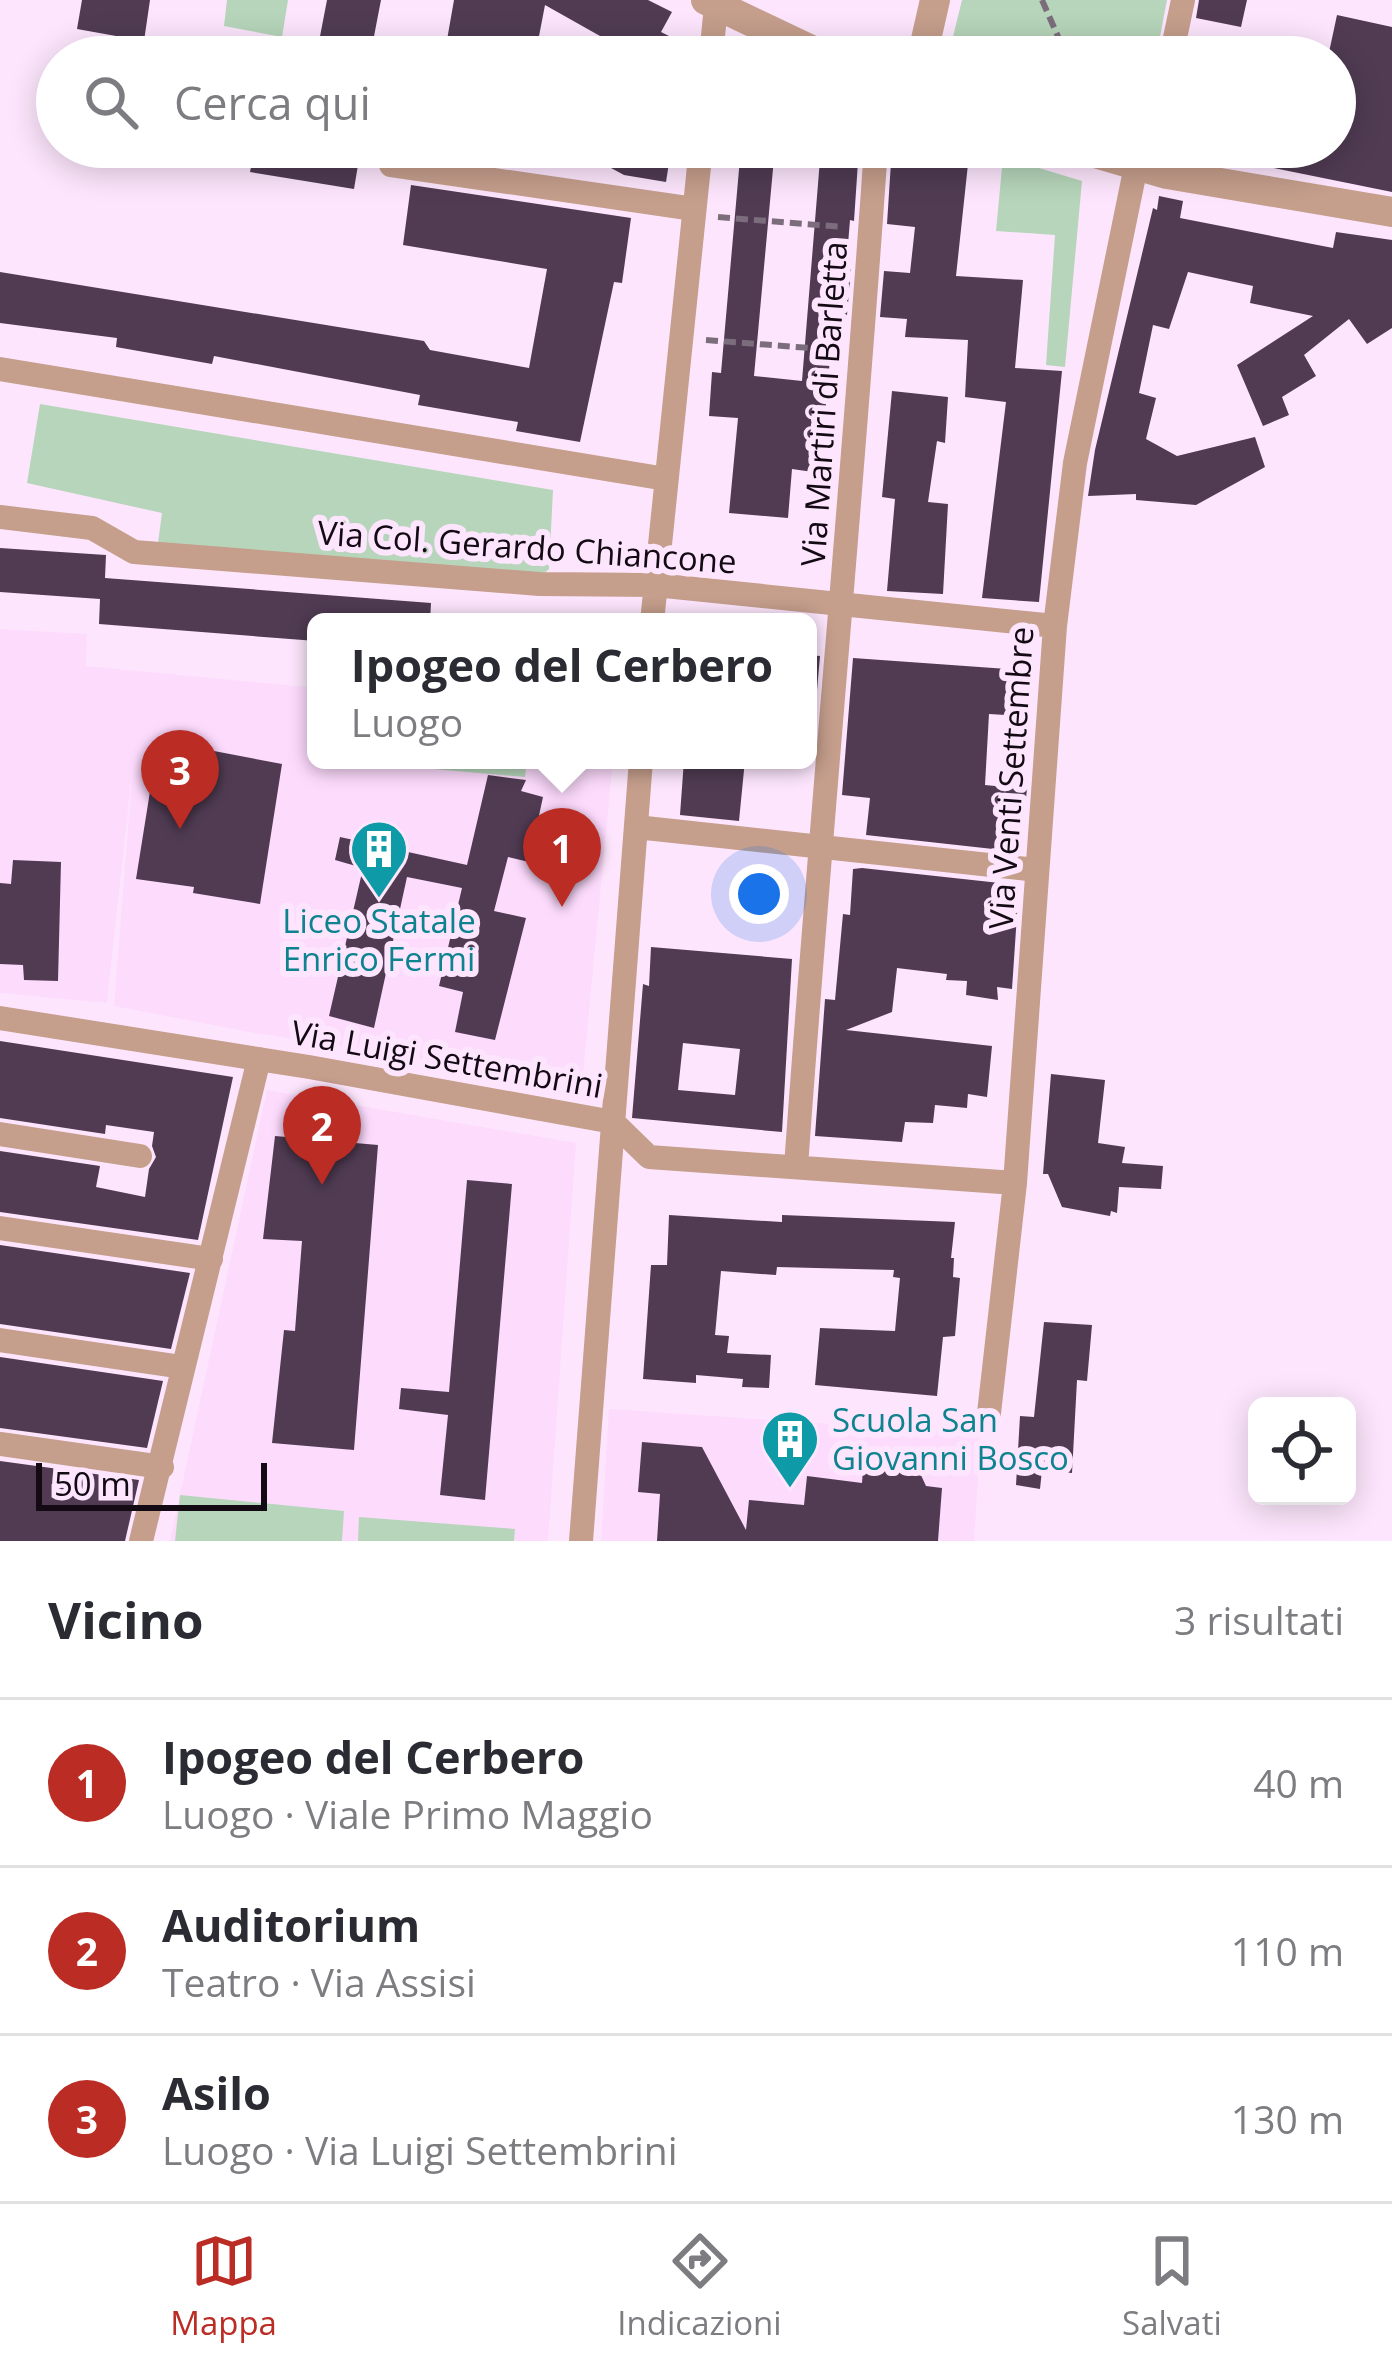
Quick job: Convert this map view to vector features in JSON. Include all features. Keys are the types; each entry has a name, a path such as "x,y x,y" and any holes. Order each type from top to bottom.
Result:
{"street":[{"path":"927,36 935,0"},
{"path":"1175,36 1183,0"},
{"path":"711,36 711,3 781,36"},
{"path":"405,168 694,212"},
{"path":"653,613 699,168"},
{"name":"Via Martiri di Barletta","path":"796,1167 819,847 864,353 874,168"},
{"name":"Via Venti Settembre","path":"988,1422 1015,1183 1055,626 1075,463 1138,168"},
{"path":"1158,168 1166,174 1392,212"},
{"path":"0,369 666,479"},
{"name":"Via Col. Gerardo Chiancone","path":"0,517 92,528 134,552 539,584 655,584 1055,626"},
{"path":"581,1541 640,769"},
{"path":"636,827 1036,869"},
{"name":"Via Luigi Settembrini","path":"0,1018 614,1122 649,1157 1015,1183"},
{"path":"141,1541 259,1059"},
{"path":"0,1134 140,1156"},
{"path":"0,1228 211,1258"},
{"path":"0,1340 182,1366"},
{"path":"0,1444 162,1466"}],"path":[{"path":"1042,0 1058,36"},
{"path":"694,212 870,230"},
{"path":"680,337 864,353"}],"shaded area":[{"path":"0,629 87,634 86,666 307,687 307,769 612,769 582,1085 114,1006 134,753 107,1003 0,993"},
{"path":"267,1090 576,1143 548,1541 170,1541"},
{"path":"609,1409 981,1434 974,1541 601,1541"}],"green space":[{"path":"227,0 288,0 282,36 224,26"},
{"path":"962,0 1167,0 1160,36 953,36"},
{"path":"1002,168 1039,168 1082,181 1065,367 1046,365 1055,235 996,231"},
{"path":"40,404 553,490 549,569 543,574 158,543 162,513 27,483"},
{"path":"433,769 526,769 525,777"},
{"path":"180,1495 344,1511 342,1541 175,1541"},
{"path":"359,1517 515,1529 514,1541 358,1541"}],"building":[{"path":"82,0 150,0 145,36 77,29"},
{"path":"327,0 381,0 374,36 320,36"},
{"path":"454,0 648,0 672,12 661,32 669,36 600,36 545,5 539,36 448,36"},
{"path":"1199,0 1247,0 1241,27 1196,18"},
{"path":"1337,15 1392,27 1392,192 1273,168 1356,168 1356,36 1332,36"},
{"path":"251,168 358,168 354,189 250,172"},
{"path":"611,168 668,168 666,182"},
{"path":"739,168 773,168 754,376 802,381 819,168 858,168 846,269 851,269 847,315 842,315 839,348 831,347 820,473 792,469 788,518 729,513 738,418 709,416 712,372 721,373"},
{"path":"891,168 968,168 956,276 1023,280 1015,368 1062,371 1039,602 982,598 1006,402 965,397 968,340 905,337 907,319 880,317 884,271 910,273 915,227 887,224"},
{"path":"411,185 631,218 622,283 614,282 580,442 516,431 518,422 418,405 420,395 214,356 212,364 116,347 117,338 0,323 0,272 424,341 430,350 529,368 547,269 403,245"},
{"path":"1159,196 1183,201 1180,218 1333,248 1336,232 1392,240 1392,328 1367,344 1349,319 1304,355 1316,376 1282,397 1289,415 1263,426 1237,365 1313,316 1250,303 1253,286 1188,272 1169,329 1153,325 1139,393 1156,398 1146,439 1177,456 1255,437 1265,467 1196,505 1136,500 1136,494 1088,496 1095,450"},
{"path":"892,391 948,397 945,443 937,441 928,502 948,504 943,594 887,591 895,499 882,497"},
{"path":"0,548 106,555 105,578 431,603 430,613 307,613 307,640 99,624 100,599 0,592"},
{"path":"853,658 1023,670 1020,716 989,714 985,785 1027,789 1020,852 866,835 870,798 842,795"},
{"path":"214,751 282,764 260,904 193,893 194,887 136,879 156,754 213,762"},
{"path":"683,769 744,769 739,821 680,815"},
{"name":"Liceo Statale Enrico Fermi","path":"488,775 526,780 521,791 543,797 529,862 508,857 494,911 526,918 495,1040 455,1032 463,992 439,986 462,888 407,877 374,1028 329,1016 363,868 335,860 340,837 467,865"},
{"path":"13,860 61,862 58,981 24,980 23,965 0,964 0,883 11,884"},
{"path":"853,869 1019,885 1012,989 997,987 998,1000 966,995 967,981 897,968 892,1012 846,1030 992,1046 987,1097 968,1094 967,1108 935,1105 933,1123 905,1122 902,1142 815,1136 825,999 835,1000 843,914 850,915"},
{"path":"651,947 792,959 782,1132 632,1118 643,984 649,986","holes":["683,1043 740,1049 735,1095 678,1090"]},
{"path":"0,1041 233,1077 198,1240 0,1212 0,1151 100,1166 96,1187 145,1197 156,1157 154,1132 106,1125 105,1134 0,1118"},
{"path":"1051,1074 1105,1080 1098,1143 1125,1147 1122,1163 1163,1166 1161,1189 1119,1187 1117,1213 1111,1211 1110,1216 1062,1207 1048,1174 1043,1174"},
{"path":"275,1136 378,1145 354,1450 272,1443 284,1330 295,1331 302,1241 263,1239"},
{"path":"467,1180 512,1184 485,1500 440,1495 448,1415 399,1409 401,1388 449,1392"},
{"path":"669,1215 782,1222 782,1215 955,1222 951,1258 953,1277 960,1278 955,1336 943,1337 937,1396 815,1385 820,1328 895,1331 900,1278 893,1277 894,1270 777,1267 776,1275 721,1271 715,1335 729,1336 727,1353 771,1355 769,1388 742,1387 743,1379 696,1375 696,1383 643,1379 651,1265 667,1265"},
{"path":"0,1245 190,1273 171,1349 0,1324"},
{"path":"1044,1322 1092,1325 1087,1381 1077,1380 1072,1473 1042,1470 1040,1489 1016,1485 1020,1416 1034,1417"},
{"path":"0,1357 163,1381 147,1448 0,1428"},
{"name":"Scuola San Giovanni Bosco","path":"642,1442 702,1447 746,1530 749,1500 804,1505 807,1476 862,1483 864,1455 914,1460 926,1486 942,1488 938,1541 657,1541 660,1494 638,1492"},
{"path":"0,1461 139,1480 125,1541 0,1541"}],"place":[{"name":"Asilo","path":"180,829"},
{"name":"Liceo Statale Enrico Fermi","path":"379,900"},
{"name":"Ipogeo del Cerbero","path":"562,907"},
{"name":"Auditorium","path":"322,1185"},
{"name":"Scuola San Giovanni Bosco","path":"790,1490"}]}
